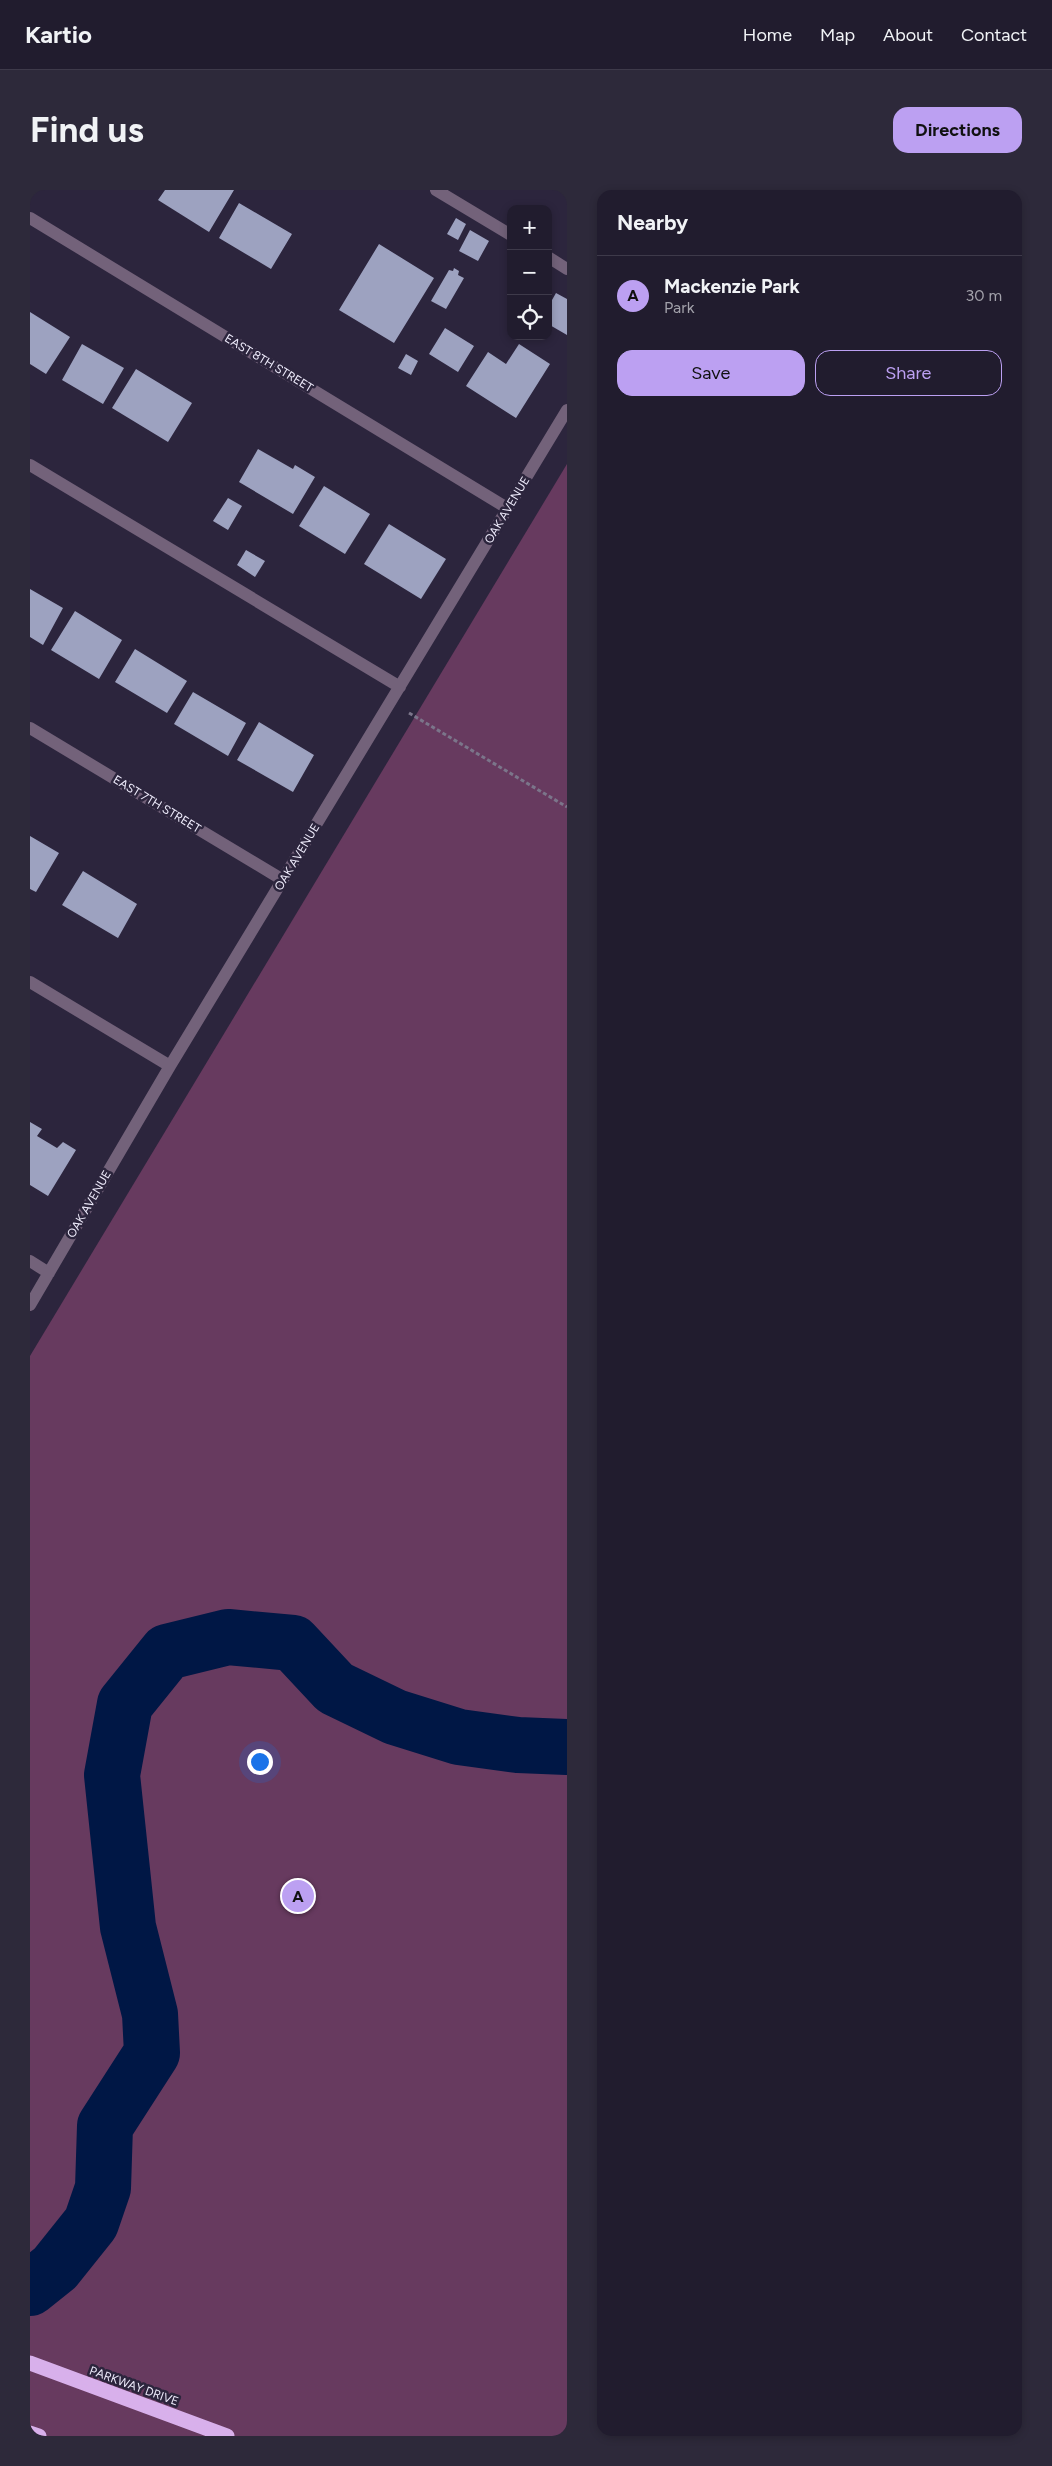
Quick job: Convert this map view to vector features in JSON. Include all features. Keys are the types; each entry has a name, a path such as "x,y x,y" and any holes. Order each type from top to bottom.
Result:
{"highway":[{"name":"PARKWAY DRIVE","path":"30,2363 227,2436"},
{"path":"30,2433 39,2436"}],"street":[{"path":"436,190 507,233"},
{"name":"EAST 8TH STREET","path":"30,218 508,508"},
{"path":"552,260 567,269"},
{"name":"OAK AVENUE","path":"30,1305 170,1066 567,410"},
{"path":"30,465 400,687"},
{"name":"EAST 7TH STREET","path":"30,728 283,880"},
{"path":"30,982 170,1066"},
{"path":"30,1261 49,1272"}],"path":[{"path":"391,702 567,807"}],"shaded area":[{"path":"567,464 567,2436 30,2436 30,1356"}],"building":[{"path":"165,190 234,190 209,232 158,200"},
{"path":"239,203 292,234 271,269 219,238"},
{"path":"456,218 466,224 458,240 447,234"},
{"path":"470,230 489,241 478,261 459,251"},
{"path":"379,244 434,278 394,343 339,310"},
{"path":"454,268 459,271 458,275 464,278 446,309 431,301 449,270 453,271"},
{"path":"556,293 567,299 567,335 552,326 552,300"},
{"path":"30,312 70,337 46,374 30,364"},
{"path":"445,328 474,346 458,372 429,354"},
{"path":"82,344 124,368 103,404 62,380"},
{"path":"519,344 550,364 516,418 466,386 488,352 506,364"},
{"path":"406,354 418,361 411,375 398,368"},
{"path":"136,369 192,403 168,442 112,408"},
{"path":"258,449 293,469 295,465 315,477 293,514 239,482"},
{"path":"324,486 370,514 345,554 299,526"},
{"path":"228,498 242,506 228,530 213,521"},
{"path":"389,524 446,559 421,599 364,564"},
{"path":"246,550 265,561 255,577 237,565"},
{"path":"30,589 63,608 43,645 30,637"},
{"path":"75,611 122,640 99,679 51,650"},
{"path":"135,649 187,681 167,713 115,682"},
{"path":"193,692 246,723 228,756 174,724"},
{"path":"259,722 314,755 293,792 237,760"},
{"path":"30,836 59,853 36,892 30,889"},
{"path":"83,871 137,904 118,938 62,905"},
{"path":"30,1122 42,1129 37,1136 57,1148 63,1142 76,1150 48,1196 30,1185"}],"waterway":[{"path":"30,2288 55,2268 91,2223 103,2188 105,2126 152,2053 150,2014 128,1927 112,1775 125,1704 167,1652 228,1637 293,1643 335,1688 395,1717 459,1737 518,1745 567,1747"}],"place":[{"name":"Mackenzie Park","path":"298,1896"}]}
